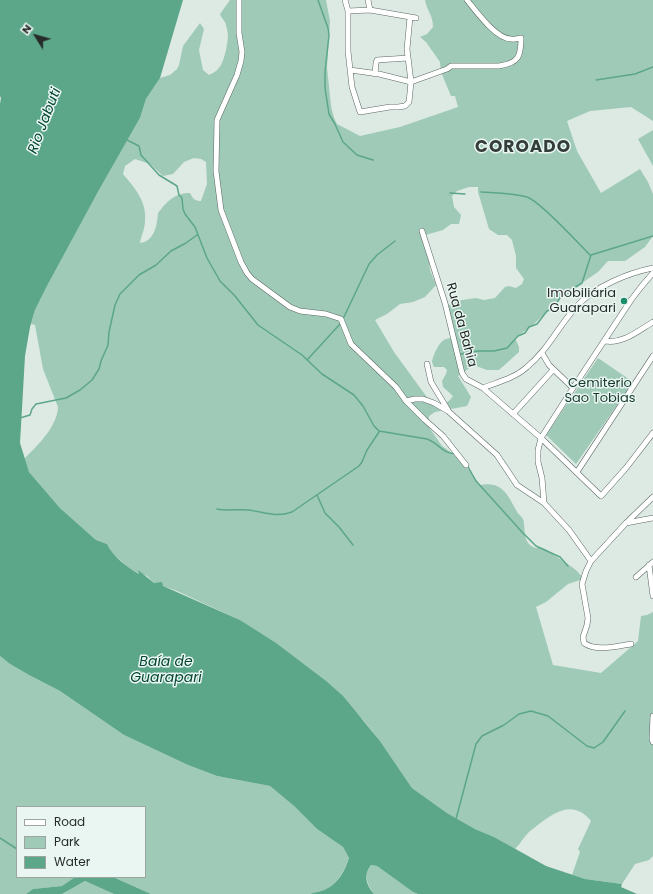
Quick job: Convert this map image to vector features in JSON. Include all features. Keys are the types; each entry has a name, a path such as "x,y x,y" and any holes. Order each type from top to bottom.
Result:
{"street":[{"path":"239,0 239,33 242,52 237,75 217,120 216,171 221,210 241,262 252,279 290,307 300,311 326,314 341,319 351,344 396,387 406,401 443,436 466,465"},
{"path":"345,0 348,11 348,51 352,87 360,112 405,106 409,102 410,82 408,34 410,17"},
{"path":"368,0 370,10"},
{"path":"350,70 410,82 451,66 506,65 515,62 521,52 521,38 505,38 482,20 467,0"},
{"path":"348,11 370,10 416,18"},
{"path":"375,74 377,60 408,58"},
{"name":"Rua da Bahia","path":"422,230 445,303 462,373 466,379 483,388 541,438 601,496 621,474 653,433"},
{"path":"483,388 515,375 526,368 542,353 578,305 602,287 642,270 653,268"},
{"path":"544,503 542,478 538,462 538,450 541,438 641,286 653,273"},
{"path":"605,341 621,341 653,322"},
{"path":"542,353 549,366 573,388"},
{"path":"577,472 653,356"},
{"path":"427,364 431,382 448,411"},
{"path":"513,414 553,370"},
{"path":"406,401 423,399 448,411 497,455 517,485 544,503 569,530 591,561"},
{"path":"631,644 603,647 590,646 584,643 583,637 588,618 582,584 591,561 626,523 653,497"},
{"path":"626,523 653,518"},
{"path":"636,577 651,563"},
{"path":"651,563 653,596"},
{"path":"653,716 653,742"}],"green space":[{"path":"230,0 326,0 330,21 327,67 331,106 334,118 337,124 360,136 400,127 458,107 455,96 451,96 441,72 440,62 426,42 420,37 427,34 433,27 432,19 425,0 653,0 653,121 631,107 590,111 567,121 577,151 601,193 640,169 653,194 653,236 645,247 625,261 608,261 598,272 560,298 533,325 515,338 519,347 519,352 499,370 487,370 476,366 471,367 458,376 471,397 467,406 435,412 429,416 428,426 442,446 452,453 470,471 480,485 487,484 498,487 510,498 517,512 523,519 527,542 534,548 543,548 547,550 581,575 583,579 568,584 546,602 536,607 553,665 601,673 638,641 641,616 653,612 653,856 649,860 635,864 622,884 585,879 572,875 580,852 578,849 591,821 578,811 572,809 565,810 545,819 527,834 515,849 447,813 412,788 365,722 325,680 240,620 177,591 154,583 147,576 129,568 111,552 107,544 96,540 60,508 29,472 24,459 41,442 50,429 57,414 58,407 43,369 35,325 31,324 35,310 99,190 140,118 146,99 160,78 170,75 177,69 183,46 200,23 204,29 199,50 203,70 209,75 216,71 221,65 226,50 228,35 225,23 220,14","holes":["194,158 201,159 206,162 207,184 201,201 194,199 190,193 180,194 172,198 158,213 156,227 152,236 145,242 140,243 145,224 144,208 136,190 123,174 125,166 135,159 150,164 163,176 173,174 184,162","469,187 478,187 478,192 489,229 498,235 507,235 512,240 516,256 516,268 524,279 522,284 516,288 509,286 505,287 495,298 484,300 476,298 462,300 449,305 445,302 453,338 443,340 435,353 432,362 434,367 444,367 447,370 442,381 443,387 453,396 444,404 444,410 429,400 394,352 375,320 387,314 400,304 413,302 425,297 436,285 430,270 428,252 426,252 422,236 443,230 451,224 459,224 461,215 454,207 452,196 457,191"]},
{"path":"653,130 653,166 638,139"},
{"name":"Cemiterio Sao Tobias","path":"598,358 633,382 576,464 546,435"},
{"path":"0,656 10,664 60,691 124,735 188,765 217,776 270,786 294,806 317,829 343,847 349,858 338,880 322,891 310,894 151,894 115,878 146,878 146,806 16,806 16,878 74,878 62,886 33,889 26,894 0,894"},
{"path":"371,865 377,866 418,894 374,894 369,887 367,880 367,872"},
{"path":"85,881 114,894 62,894"}],"water":[{"name":"Baía de Guarapari","path":"0,0 183,0 160,78 146,99 140,118 99,190 35,310 30,327 25,356 20,443 29,472 60,508 96,540 107,544 117,557 130,568 139,574 138,570 154,583 162,582 163,586 240,620 276,643 325,680 343,696 380,741 412,788 447,813 546,866 585,879 622,884 621,887 637,894 418,894 377,866 371,865 367,872 366,880 374,894 310,894 324,890 335,883 343,872 349,858 343,847 317,829 294,806 270,786 217,776 188,765 124,735 60,691 10,664 0,656"},
{"path":"74,878 115,878 151,894 114,894 85,881 62,894 26,894 33,889 62,886"}],"waterway":[{"path":"318,0 329,35 325,72 325,88 329,114 343,142 357,155 373,160"},
{"path":"596,80 635,74 653,67"},
{"path":"127,140 139,146 141,155 159,175 177,186 179,195 182,198 185,214 195,227 207,258 220,281 235,296 258,325 302,355 322,374 354,395 363,406 374,426 379,431 427,439 447,452 456,454"},
{"path":"481,192 504,193 527,197 533,200 568,232 590,255"},
{"path":"450,193 465,194"},
{"path":"20,418 30,415 36,404 66,398 80,390 92,380 99,369 108,345 109,332 115,305 120,294 139,275 156,265 171,251 197,235"},
{"path":"461,354 478,351 494,351 507,348 518,336 525,333 529,327 537,324 547,311 559,307 556,304 560,298 572,292 574,288 582,283 591,255 653,236"},
{"path":"343,319 369,264 377,255 395,241"},
{"path":"307,360 341,323"},
{"path":"217,509 248,510 275,515 292,512 359,466 367,450 379,432"},
{"path":"467,465 476,481 522,532 536,546 560,557 568,566"},
{"path":"317,495 325,513 339,527 353,545"},
{"path":"456,819 476,744 482,736 504,725 519,714 531,711 548,716 587,746 594,748 603,742 625,711"},
{"path":"0,838 16,848"}],"place":[{"name":"Imobiliária Guarapari","path":"624,301"}],"district":[{"name":"COROADO","path":"523,148"}],"water label":[{"name":"Rio Jabuti","path":"45,121"}]}
